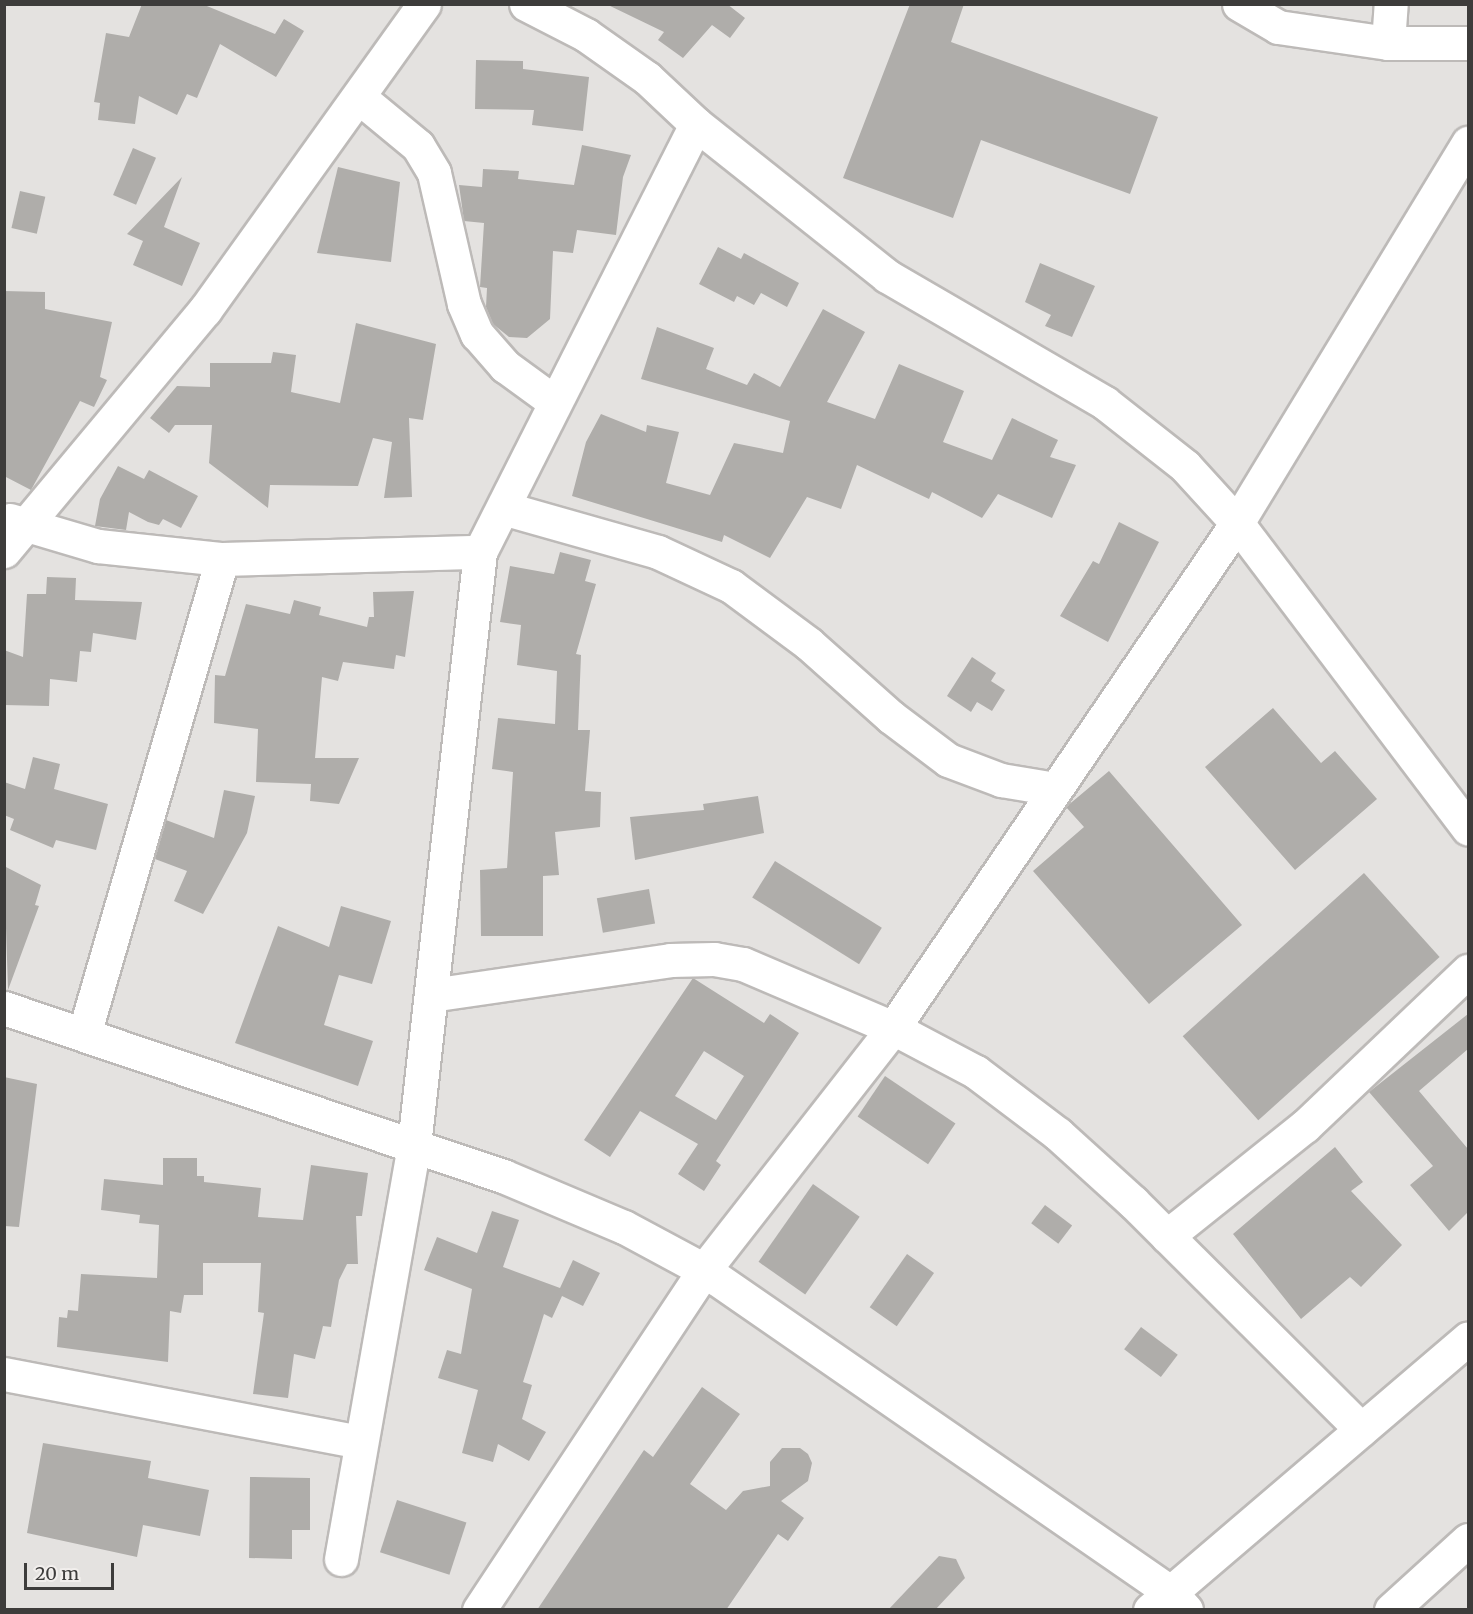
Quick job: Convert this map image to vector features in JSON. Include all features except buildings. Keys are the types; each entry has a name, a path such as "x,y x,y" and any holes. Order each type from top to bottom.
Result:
{"street":[{"path":"4,551 15,523 205,310 360,98 424,4"},
{"path":"525,4 586,35 647,78 696,124 888,276 1105,403 1185,466 1237,523 1468,828"},
{"path":"1239,4 1278,27 1388,43 1468,43"},
{"path":"1388,43 1391,4"},
{"path":"360,98 418,146 434,173 464,304 477,334 505,366 553,400"},
{"path":"341,1559 414,1145 480,552 553,400 696,124"},
{"path":"479,1610 704,1270 893,1028 1237,523 1468,143"},
{"path":"503,508 658,552 731,586 809,644 891,717 948,760 1000,780 1055,789"},
{"path":"15,523 98,546 222,559 480,552"},
{"path":"85,1031 222,559"},
{"path":"431,995 670,960 714,959 743,964 893,1028 976,1072 1058,1134 1167,1236 1361,1429"},
{"path":"1167,1236 1305,1126 1468,971"},
{"path":"4,1008 85,1031 414,1145 624,1227 704,1270 1168,1604 1361,1429 1468,1338"},
{"path":"4,1374 361,1442"},
{"path":"1391,1610 1468,1540"}]}
